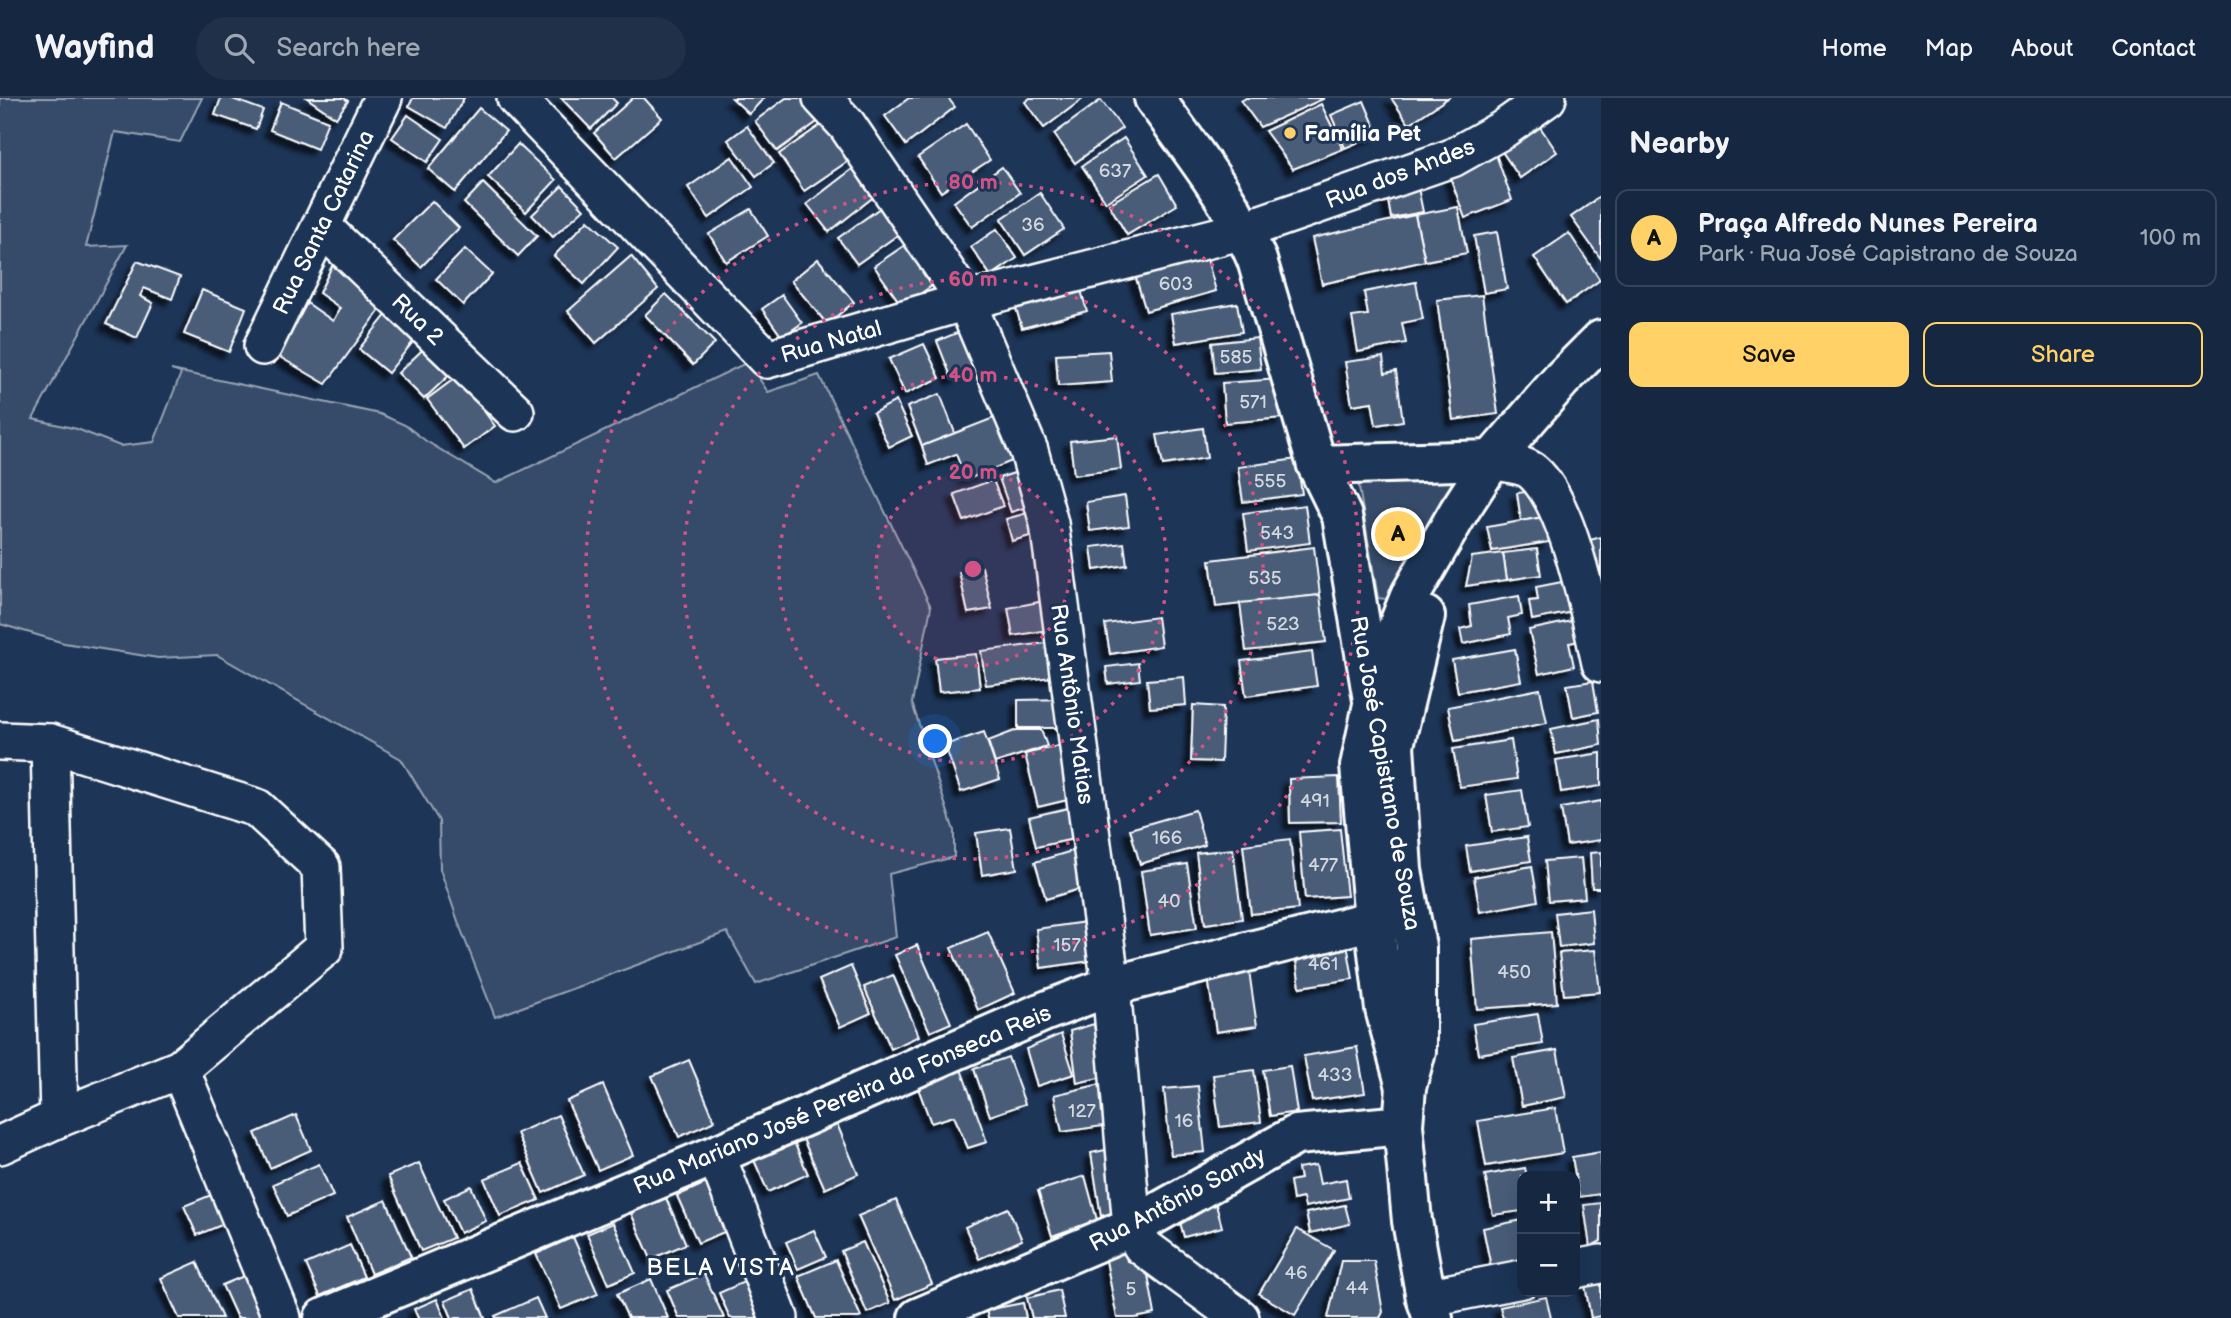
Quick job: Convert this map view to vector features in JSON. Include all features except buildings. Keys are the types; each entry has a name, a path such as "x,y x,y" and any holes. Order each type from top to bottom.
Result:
{"main road":[{"name":"Rua José Capistrano de Souza","path":"1154,98 1222,193 1244,230 1257,260 1317,465 1342,516 1416,947 1416,1051 1406,1087 1403,1125 1412,1221 1429,1308"},
{"path":"1360,766 1374,700 1393,639 1412,594 1459,511 1492,460 1561,380 1601,340"},
{"path":"1317,465 1492,460"},
{"name":"Rua José Capistrano de Souza","path":"1317,465 1316,523 1360,766 1385,1009 1406,1087"},
{"path":"1402,870 1394,745 1423,623 1459,511"},
{"path":"1374,920 1387,923 1416,947"},
{"name":"Rua Mariano José Pereira da Fonseca Reis","path":"324,1318 716,1155 1043,1012 1111,986 1374,920"},
{"name":"Rua Antônio Sandy","path":"918,1318 1132,1227 1296,1135 1403,1125"}],"street":[{"name":"Rua Santa Catarina","path":"263,346 383,98"},
{"name":"Rua Natal","path":"516,98 766,359 966,301 1244,230"},
{"name":"Rua Antônio Matias","path":"822,98 847,125 966,301 1029,452 1049,523 1111,986 1132,1227"},
{"name":"Rua dos Andes","path":"1244,230 1452,158 1502,130 1546,98"},
{"name":"Rua 2","path":"321,226 515,412"},
{"path":"1492,460 1531,470 1552,496 1565,525 1601,663"},
{"path":"0,741 50,743 257,808 321,867 324,948 180,1069 0,1145"},
{"path":"50,743 59,1118"},
{"path":"180,1069 282,1318"},
{"path":"716,1155 779,1318"},
{"path":"1132,1227 1142,1246 1240,1318"},
{"path":"1580,1268 1601,1264"},
{"path":"1429,1308 1517,1281"}],"shaded area":[{"path":"0,98 202,98 180,142 115,132 86,247 127,245 33,419 77,429 120,446 154,442 181,373 171,370 380,414 405,425 426,441 496,483 748,362 768,392 819,375 931,607 912,703 954,831 954,857 889,874 896,937 756,984 727,932 495,1017 440,869 439,821 401,759 217,655 158,658 64,643 0,624"},
{"path":"1463,467 1394,600 1378,598 1356,470"}],"place":[{"name":"Família Pet","path":"1290,133"},
{"name":"Praça Alfredo Nunes Pereira","path":"1398,534"}],"district":[{"name":"BELA VISTA","path":"721,1267"}]}
